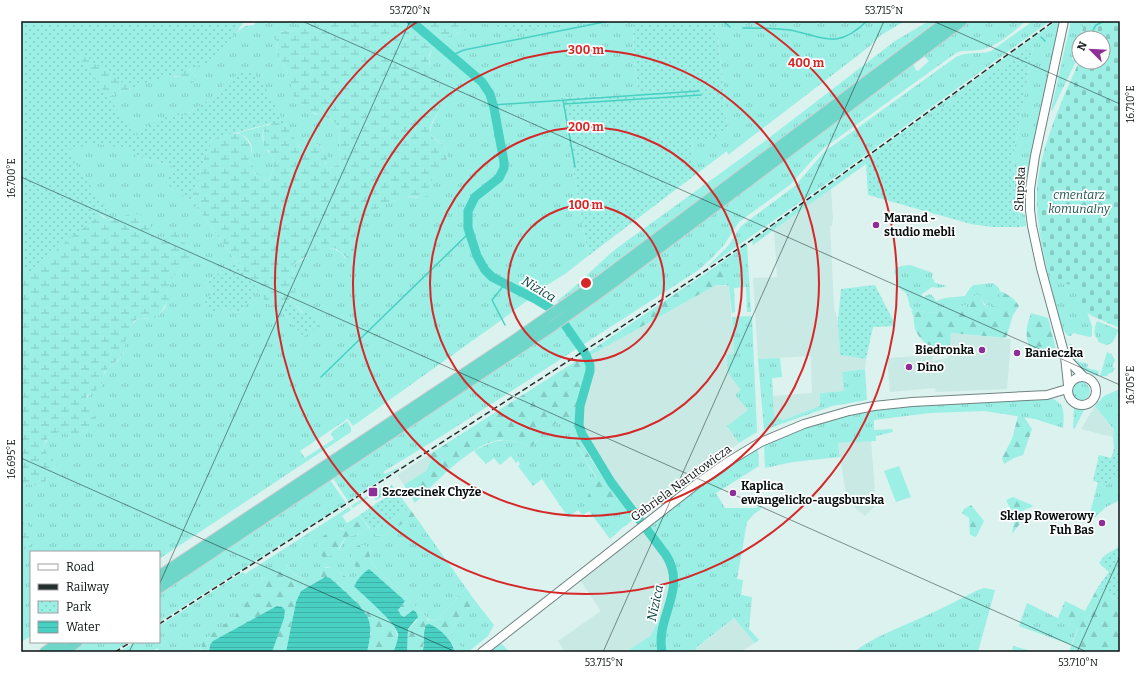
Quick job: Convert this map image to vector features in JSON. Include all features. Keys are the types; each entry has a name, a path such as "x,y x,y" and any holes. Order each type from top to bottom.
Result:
{"highway":[{"path":"160,587 564,312 605,277 947,21"},
{"path":"564,312 610,285 962,21"},
{"path":"160,575 550,322"},
{"path":"45,652 58,643"},
{"path":"62,652 76,643"}],"main road":[{"name":"Słupska","path":"1064,21 1032,169 1030,210 1038,257 1066,358 1068,387"},
{"name":"Słupska","path":"1066,358 1083,376"},
{"path":"1083,376 1093,382 1096,389 1095,397 1090,402 1081,405 1074,403 1069,398 1068,387 1073,379 1083,376"},
{"name":"Gabriela Narutowicza","path":"1047,395 1068,387"},
{"name":"Gabriela Narutowicza","path":"482,652 712,472 761,442 825,417 874,406 912,402 1047,395 1069,398"}],"shaded area":[{"path":"831,189 833,218 832,226 830,226 834,307 838,321 840,355 866,359 865,369 842,372 844,391 820,393 820,406 783,420 774,416 773,396 812,393 811,358 810,356 758,359 753,278 777,277 774,230"},
{"path":"716,285 729,286 734,354 741,390 736,395 748,410 727,426 739,443 640,516 591,446 583,430 581,422 581,408 592,372 591,355"},
{"path":"950,333 1011,339 1007,389 936,392 935,388 890,392 887,358 933,355 933,361 948,358"},
{"path":"1095,406 1114,431 1113,437 1081,429"},
{"path":"871,441 876,505 865,516 847,501 838,443"},
{"path":"430,454 432,457 426,471 404,485 397,475"},
{"path":"645,531 666,559 671,578 670,596 665,611 650,636 626,652 565,652 558,641 601,611 580,580"},
{"path":"734,618 755,643 740,652 698,652 696,649"}],"green space":[{"path":"21,21 187,67 196,76 193,83 190,84 183,77 172,76 171,74 136,84 128,90 109,96 70,147 62,166 102,217 116,219 132,214 141,215 145,217 150,224 154,237 160,239 174,230 181,232 183,241 189,248 191,254 184,266 172,278 167,290 169,299 159,315 153,319 139,318 134,321 125,342 125,350 121,357 104,372 102,386 87,396 86,403 88,408 96,417 94,426 82,432 77,437 58,432 45,441 45,450 53,459 56,466 42,486 29,484 21,485"},
{"path":"21,21 245,21 213,61 131,88 74,50 136,136 145,128 156,122 179,113 183,116 203,104 222,90 223,85 239,73 253,72 268,92 284,123 272,123 212,139 209,150 205,155 193,200 185,198 166,183 173,166 137,157 128,149 93,143 67,151 107,210 70,238 32,272 21,272"},
{"path":"257,21 297,21 296,30 283,31 274,35 273,37 278,43 276,48 277,52 291,80 294,97 314,114 321,115 333,121 338,126 341,157 339,164 328,168 326,166 325,153 322,147 316,144 304,149 296,142 287,126 223,85 222,90 183,116 137,157 173,166 185,198 193,200 194,204 235,260 205,284 213,292 216,315 224,308 239,313 258,290 269,304 279,307 303,337 303,313 291,299 296,286 292,268 294,265 314,251 323,248 331,248 342,254 345,258 354,256 356,231 364,219 377,209 392,201 406,197 422,197 435,174 448,160 445,147 430,133 431,126 438,113 439,97 438,80 431,69 429,58 432,49 446,36 459,33 475,21 633,21 634,60 639,95 561,98 588,256 565,274 536,292 528,300 500,321 353,426 347,418 300,451 305,458 334,439 331,434 333,431 347,421 351,428 351,432 160,558 160,551 30,551 30,637 21,642 21,551 25,549 28,526 21,521 21,485 29,484 42,486 56,466 44,448 46,441 52,435 62,431 74,435 80,435 88,429 92,414 88,409 86,400 91,393 103,383 104,374 106,371 123,355 127,336 134,323 139,318 148,319 159,315 165,308 168,299 167,290 172,278 184,266 189,248 183,241 182,236 170,233 164,238 158,239 154,237 152,231 114,219 107,219 96,211 62,166 70,147 109,96 128,90 168,71 174,77 183,77 188,82 193,83 196,76 187,67 245,26 254,25"},
{"path":"297,21 475,21 472,26 462,32 443,39 433,48 430,54 429,63 438,80 440,98 439,109 431,124 430,132 434,138 445,147 447,153 447,165 443,170 434,176 428,196 406,197 392,201 370,214 359,226 356,232 352,260 349,260 337,249 330,248 315,251 294,264 292,268 296,284 295,292 287,302 275,308 266,302 194,204 193,200 205,155 209,149 212,139 228,134 242,135 250,144 251,154 248,161 253,166 253,171 255,174 262,175 266,181 271,176 274,162 272,158 270,158 269,151 264,147 263,134 265,127 272,123 284,123 287,125 298,145 304,149 316,144 322,147 328,157 325,163 328,168 339,164 341,157 338,126 333,121 311,112 294,97 291,90 291,80 276,50 278,43 273,37 274,35 282,31 293,31 297,26"},
{"path":"474,21 580,21 520,33"},
{"path":"633,21 716,21 728,132 715,133 715,140 692,140 695,175 588,256 561,98 639,95 634,60"},
{"path":"716,21 905,21 881,35 870,46 728,155 727,151 695,175 692,140 715,140 715,133 728,131"},
{"path":"929,21 937,21 560,303 557,301 617,248 765,141 895,41"},
{"path":"970,21 1026,21 1006,37 990,47 980,50 956,53 824,148 791,184 739,222 724,245 697,271 445,434 383,472 385,474 402,466 348,501 333,478 557,329 598,300 913,64 918,71 929,61 924,56"},
{"path":"1033,21 1050,21 820,188 706,268 728,246 741,226 795,186 824,152 956,57 964,54 991,51"},
{"path":"1056,21 1060,21 1025,207 1024,176 1017,176 1018,206 1016,206 1013,157 1033,47 1031,46 753,245 752,241"},
{"path":"1071,21 1085,21 1082,30 1071,30 1072,70 1052,111"},
{"name":"cmentarz komunalny","path":"1085,21 1120,21 1120,328 1092,316 1081,309 1078,287 1051,279 1039,220 1037,201 1040,167 1051,130 1075,70 1111,70 1111,30 1082,30"},
{"path":"1031,46 1033,47 1013,157 1016,211 1020,212 1019,227 992,227 971,224 868,195 866,163"},
{"path":"267,125 262,134 266,149 274,162 271,176 266,181 253,171 253,166 248,161 252,151 250,142 246,137 237,133"},
{"path":"1036,200 1039,226 1047,260 1078,287 1092,326 1092,336 1090,337 1073,333 1071,336 1068,336 1061,327 1042,248 1037,216"},
{"path":"1020,212 1025,215 1026,226 1019,227"},
{"path":"747,244 751,312 747,312 746,287 734,288 735,312 732,313 729,286 726,285 725,275 715,267"},
{"path":"235,260 258,290 239,313 224,308 216,315 204,300 213,292 205,284"},
{"path":"910,265 933,273 932,277 935,283 947,286 939,288 932,287 922,294 922,297 930,294 936,301 945,298 965,296 974,285 993,283 999,288 1001,303 998,307 987,305 981,297 971,302 968,309 965,305 960,308 946,308 933,313 920,311 914,312 910,307 907,294 897,286 898,280 894,272 895,269 901,266"},
{"path":"715,267 725,274 726,285 716,285 591,355 589,352"},
{"path":"875,285 896,326 873,327 866,359 840,355 838,321 841,289"},
{"path":"999,291 1005,293 1019,306 1013,315 1006,338 951,333 949,351 940,352 920,338 915,329 911,310 914,312 920,311 933,313 946,308 960,308 966,305 968,309 970,307 971,299 976,294 980,295 984,305 998,307 1001,303"},
{"path":"291,299 302,313 308,309 322,324 303,337 279,307"},
{"path":"1031,313 1048,318 1056,350 1032,356 1028,344 1027,334 1027,325"},
{"path":"752,316 757,432 739,443 727,426 748,410 735,395 741,390 728,373 727,355 734,354 732,317"},
{"path":"1097,321 1119,330 1112,343 1107,345 1098,342 1095,335"},
{"path":"1069,344 1072,344 1071,347 1077,348 1078,350 1076,361 1088,364 1087,368 1099,371 1098,376 1077,365 1071,356"},
{"path":"1107,352 1110,354 1111,353 1115,360 1113,368 1115,368 1113,372 1107,376 1100,376"},
{"path":"584,356 587,371 577,404 575,415 576,425 584,447 618,499 610,502 587,498 596,477 570,434 558,421 531,447 507,440 499,440 488,443 477,449 465,456 415,503 404,485 426,471 432,458 430,454"},
{"path":"780,358 782,377 772,378 774,416 783,420 820,406 820,393 844,391 842,372 865,369 867,400 832,406 764,430 758,359"},
{"path":"1077,382 1085,382 1090,387 1088,398 1085,400 1077,400 1072,395 1072,387"},
{"path":"1120,389 1120,450 1114,449 1114,430 1095,406 1104,396"},
{"path":"1047,397 1053,399 1061,405 1064,417 1063,428 1035,419 984,411 930,413 874,420 874,430 892,429 893,432 876,436 876,441 838,443 840,457 793,462 765,468 764,444 805,427 849,414 893,407"},
{"path":"1074,407 1085,408 1074,429 1073,428"},
{"path":"1018,416 1024,417 1032,429 1023,455 1004,464 1002,458 1012,439"},
{"path":"558,421 570,434 610,502 618,499 634,519 610,539 589,511 583,515 578,510 568,517 542,479 533,486 518,466 520,464 518,461 516,463 511,456 500,465 494,458 486,464 474,451 490,443 502,440 509,440 531,447"},
{"path":"758,448 759,466 716,493 725,508 757,508 758,504 760,504 761,509 747,522 737,579 743,580 741,595 752,597 749,629 759,640 755,643 734,618 696,648 698,652 665,652 664,632 674,600 676,577 668,554 647,527 700,485"},
{"path":"1114,449 1120,450 1120,467 1117,481 1110,479 1108,485 1093,481 1099,455 1111,458"},
{"path":"899,466 911,497 896,502 884,471"},
{"path":"1120,467 1120,500 1106,507 1094,518 1090,513 1098,482 1108,485 1110,479 1117,480"},
{"path":"330,480 346,503 160,621 160,592"},
{"path":"385,485 388,488 392,485 395,490 376,500 372,495 353,508 351,506"},
{"path":"397,492 409,508 383,526 371,530 360,515 378,502"},
{"path":"1013,497 1034,506 1024,510 1020,514 1019,525 1012,534 1015,517 1006,500"},
{"path":"971,505 984,521 976,537 970,535 969,518 962,513 964,509"},
{"path":"349,507 351,510 342,516 347,523 360,515 362,518 345,530 340,528 339,550 346,537 360,534 368,527 377,536 384,535 415,516 466,588 436,621 431,620 426,617 373,565 370,558 369,548 351,556 359,572 355,577 346,577 331,567 325,567 320,571 321,579 301,591 305,582 304,578 294,574 287,565 262,577 262,592 240,607 235,616 225,624 200,650 201,652 158,652 158,648 151,652 119,652 133,643 160,643 160,625 243,572 245,574"},
{"path":"409,508 415,516 384,535 377,536 371,530 383,526"},
{"path":"362,518 368,527 360,534 346,537 335,554 328,557 323,557 318,553 317,544 322,537 335,528 345,530"},
{"path":"21,521 28,526 34,536 30,545 21,551"},
{"path":"359,545 365,545 369,548 370,558 373,565 422,612 428,620 436,621 466,588 476,602 460,618 451,634 453,640 462,648 464,652 454,652 452,642 444,635 424,627 425,637 422,652 407,652 408,630 417,620 411,611 404,617 398,610 392,623 397,637 393,652 367,652 371,632 325,577 321,579 320,571 323,568 333,567 346,577 353,578 356,576 358,572 351,556 354,548","holes":["403,599 405,601 399,608"]},
{"path":"1120,546 1120,602 1098,587 1109,572 1099,563 1104,556"},
{"path":"282,561 296,576 304,578 305,582 296,602 286,652 272,652 275,642 210,645 209,652 201,652 202,644 205,639 235,616 240,607 261,592 263,576 267,569"},
{"path":"1098,587 1120,602 1120,652 1069,652 1078,629 1058,618 1065,601 1085,611"},
{"path":"984,588 995,590 978,652 854,652 879,637"},
{"path":"476,602 494,625 488,636 468,652 464,652 462,648 453,640 451,634 460,618"},
{"path":"1027,603 1078,628 1071,645 1019,626"},
{"path":"665,611 659,636 660,652 626,652 650,636"},
{"path":"84,643 126,643 113,652 70,652"},
{"path":"500,644 503,645 509,652 489,652"},
{"path":"1013,646 1035,652 1012,652"}],"water":[{"path":"369,569 405,601 398,610 401,615 404,617 413,610 416,612 418,617 408,629 407,652 393,652 398,638 396,629 386,617 355,587 358,579"},
{"path":"325,577 330,578 358,604 367,616 369,621 370,637 367,652 286,652 296,602 301,591"},
{"path":"277,606 282,607 285,610 284,618 272,652 209,652 210,645 213,641"},
{"path":"429,624 437,628 445,635 452,644 454,652 422,652 425,628 426,625"}],"waterway":[{"name":"Nizica","path":"411,21 482,82 490,94 494,108 504,168 499,178 475,197 468,211 468,228 477,256 485,270 492,277 550,308 563,322 586,355 590,365 590,371 580,406 579,425 582,434 611,482 666,555 672,568 674,580 673,592 663,627 661,639 662,652"},
{"path":"450,56 464,50 609,21"},
{"path":"723,21 730,27"},
{"path":"743,28 773,28 790,30 830,39 847,36 867,21"},
{"path":"984,21 994,21"},
{"path":"1093,30 1096,25 1105,21"},
{"path":"1041,37 1045,41"},
{"path":"493,105 699,91"},
{"path":"564,104 701,95"},
{"path":"563,100 575,167"},
{"path":"321,377 469,233"},
{"path":"505,284 492,300 505,325"}],"railway":[{"path":"160,623 612,333 750,241 1054,21"},
{"path":"115,652 129,643"}],"place":[{"name":"Marand - studio mebli","path":"876,225"},
{"name":"Biedronka","path":"982,350"},
{"name":"Banieczka","path":"1017,353"},
{"name":"Dino","path":"909,367"},
{"name":"Szczecinek Chyże","path":"373,492"},
{"name":"Kaplica ewangelicko-augsburska","path":"733,493"},
{"name":"Sklep Rowerowy Fuh Bas","path":"1102,523"}]}
